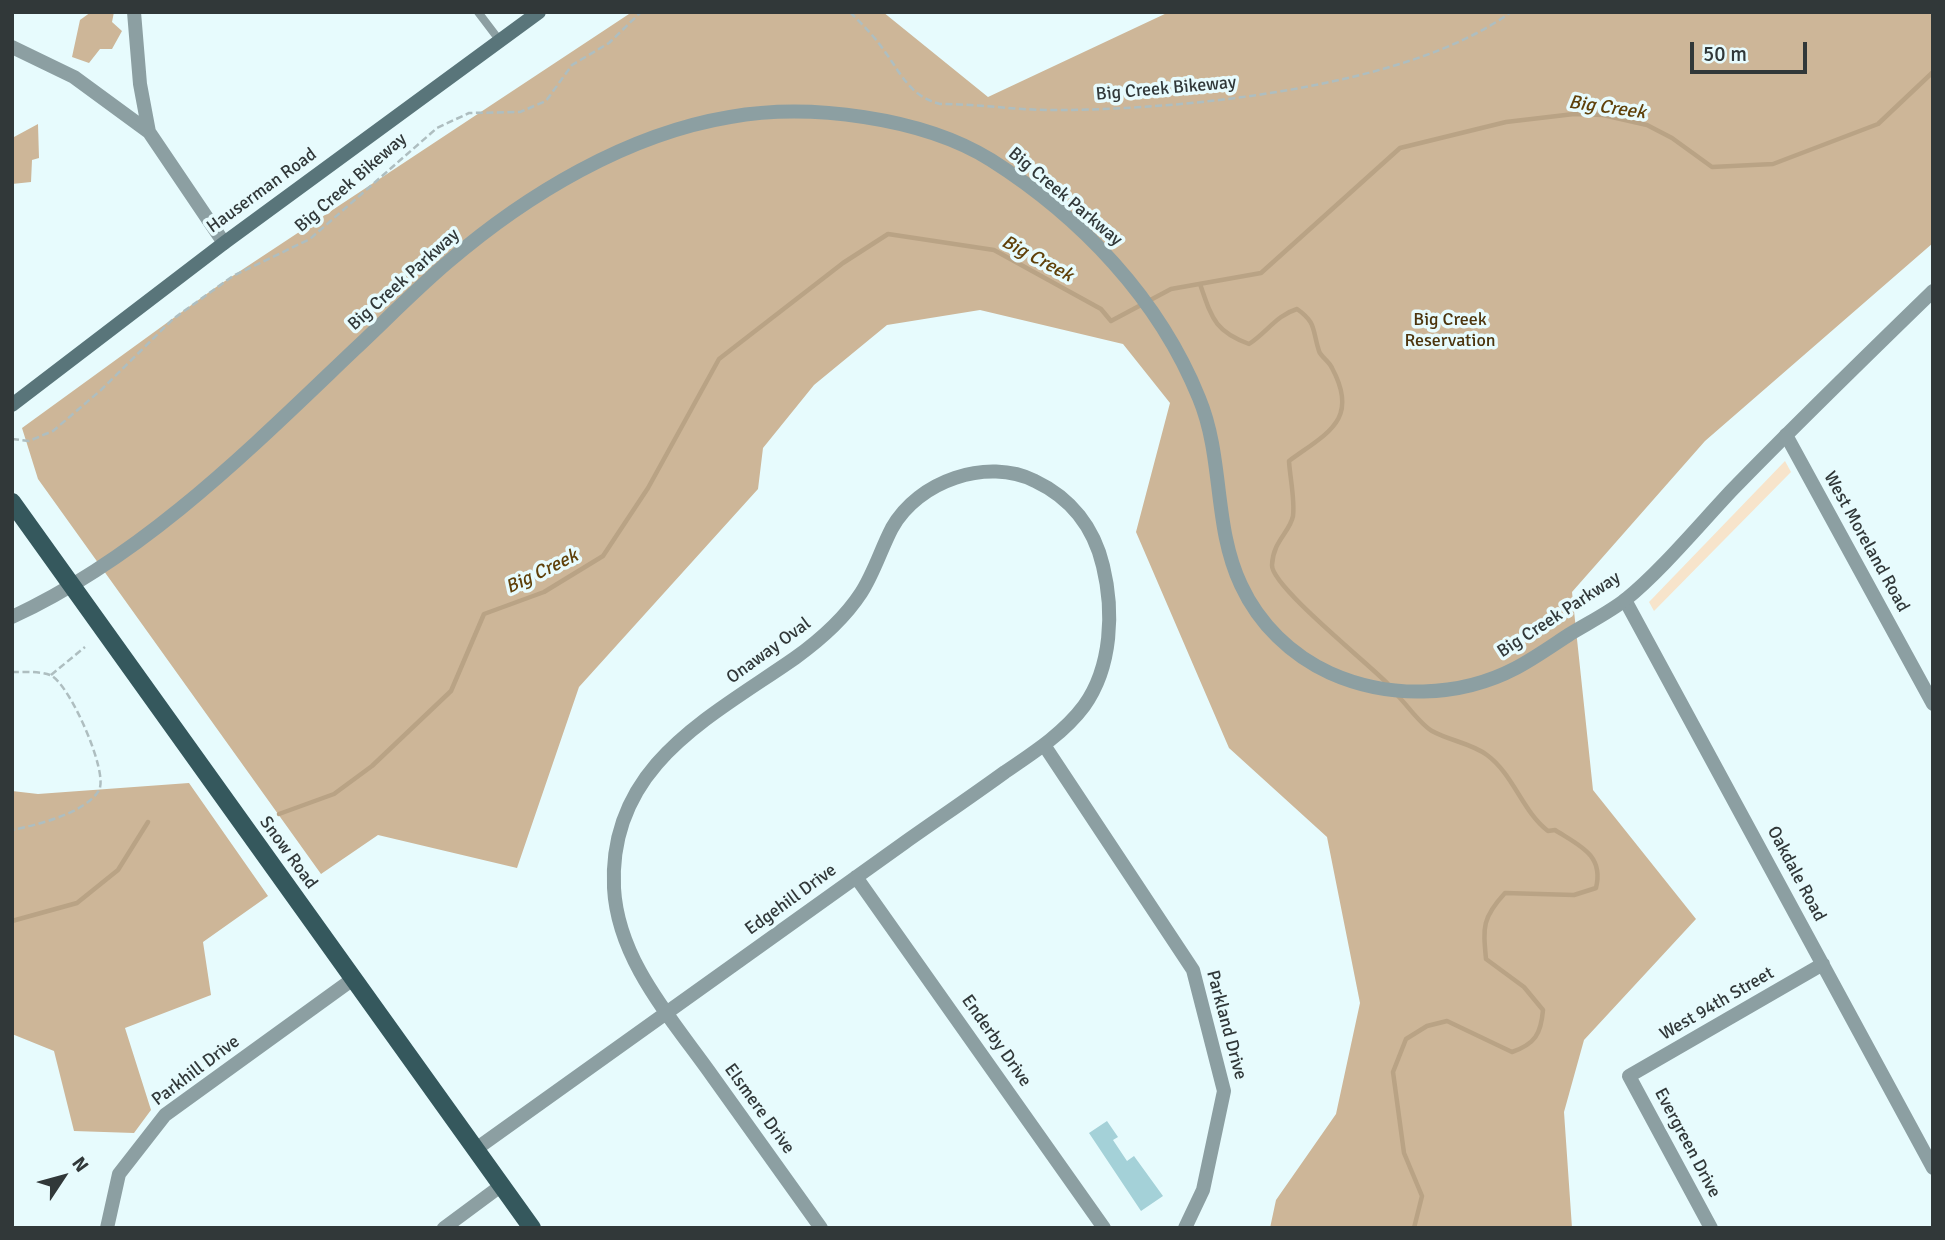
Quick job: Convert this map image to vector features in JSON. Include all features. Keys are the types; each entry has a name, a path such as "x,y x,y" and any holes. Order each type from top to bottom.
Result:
{"main road":[{"name":"Hauserman Road","path":"12,405 224,243 539,12"},
{"name":"Snow Road","path":"12,502 532,1228"}],"street":[{"path":"134,12 138,71 149,132"},
{"path":"12,47 74,77 149,132 224,243"},
{"name":"Big Creek Parkway","path":"12,617 71,587 194,499 450,260 552,186 664,134 730,117 804,111 881,119 917,130 988,158 1082,232 1124,273 1167,334 1202,402 1213,446 1227,545 1241,585 1259,616 1303,659 1345,679 1377,688 1423,692 1464,686 1512,671 1625,600 1786,435 1933,291"},
{"name":"West Moreland Road","path":"1786,435 1933,704"},
{"name":"Onaway Oval","path":"666,1013 634,961 618,916 614,865 618,839 632,798 641,780 671,746 810,647 839,619 860,594 893,526 915,499 944,482 961,476 1010,472 1031,478 1063,498 1090,531 1103,565 1109,603 1104,662"},
{"name":"Oakdale Road","path":"1625,600 1933,1168"},
{"name":"Edgehill Drive","path":"475,1149 1044,745 1084,706 1104,662"},
{"name":"Parkland Drive","path":"1044,745 1193,971 1224,1091 1203,1189 1185,1228"},
{"name":"Enderby Drive","path":"856,877 1104,1228"},
{"name":"West 94th Street","path":"1629,1076 1823,964"},
{"name":"Parkhill Drive","path":"107,1228 119,1174 166,1115 352,979"},
{"name":"Elsmere Drive","path":"666,1013 821,1228"},
{"name":"Evergreen Drive","path":"1629,1076 1711,1228"},
{"path":"444,1228 502,1185"}],"lane":[{"path":"478,12 500,41"}],"path":[{"name":"Big Creek Bikeway","path":"12,439 29,441 53,431 173,319 233,276 310,239 437,128 469,113 520,112 546,101 572,65 584,55 609,43 641,12"},
{"name":"Big Creek Bikeway","path":"850,12 873,35 907,86 924,99 940,104 1064,110 1209,99 1362,74 1457,43 1493,25 1511,12"},
{"path":"51,675 85,647"},
{"path":"12,672 51,675 65,686 99,761 103,779 94,796 65,815 12,830"}],"shaded area":[{"path":"1785,461 1791,472 1654,611 1649,602"}],"green space":[{"path":"91,12 114,12 112,22 122,31 112,49 100,49 89,63 72,57 80,20"},
{"name":"Big Creek Reservation","path":"632,12 883,12 988,97 1169,12 1933,12 1933,243 1705,441 1572,592 1593,790 1696,919 1584,1040 1564,1112 1572,1228 1270,1228 1276,1200 1336,1114 1360,1003 1327,837 1229,748 1136,532 1170,403 1123,344 980,310 887,325 814,385 763,448 758,489 579,687 517,868 378,835 321,874 38,479 22,428 219,285"},
{"path":"38,124 39,158 32,160 31,182 12,184 12,134 14,137"},
{"path":"189,783 268,896 203,942 211,995 125,1028 151,1110 134,1133 74,1131 54,1051 12,1034 12,791 38,794"}],"building":[{"path":"1107,1121 1118,1137 1113,1140 1127,1161 1134,1156 1163,1196 1141,1211 1089,1133"}],"waterway":[{"name":"Big Creek","path":"279,814 334,794 372,766 451,691 484,614 544,592 603,556 648,488 719,359 843,263 888,234 994,250 1101,309 1111,321 1171,289 1261,273 1400,148 1506,122 1574,114 1603,115 1647,125 1672,138 1712,167 1773,164 1878,124 1933,72"},
{"path":"1200,284 1216,322 1228,334 1249,344 1278,320 1297,309 1313,327 1319,351 1331,366 1340,386 1341,413 1327,433 1289,461 1293,516 1275,549 1272,565 1287,590 1388,684"},
{"path":"1398,696 1432,731 1474,748 1496,763 1539,823 1548,831 1555,830 1573,841 1588,853 1593,859 1598,877 1596,888 1574,895 1505,893 1488,916 1484,939 1486,959 1524,987 1543,1010 1541,1026 1531,1042 1512,1052 1447,1021 1427,1026 1406,1039 1393,1072 1404,1153 1422,1196 1414,1228"},
{"name":"Big Creek","path":"12,921 77,903 118,870 148,822"}]}
